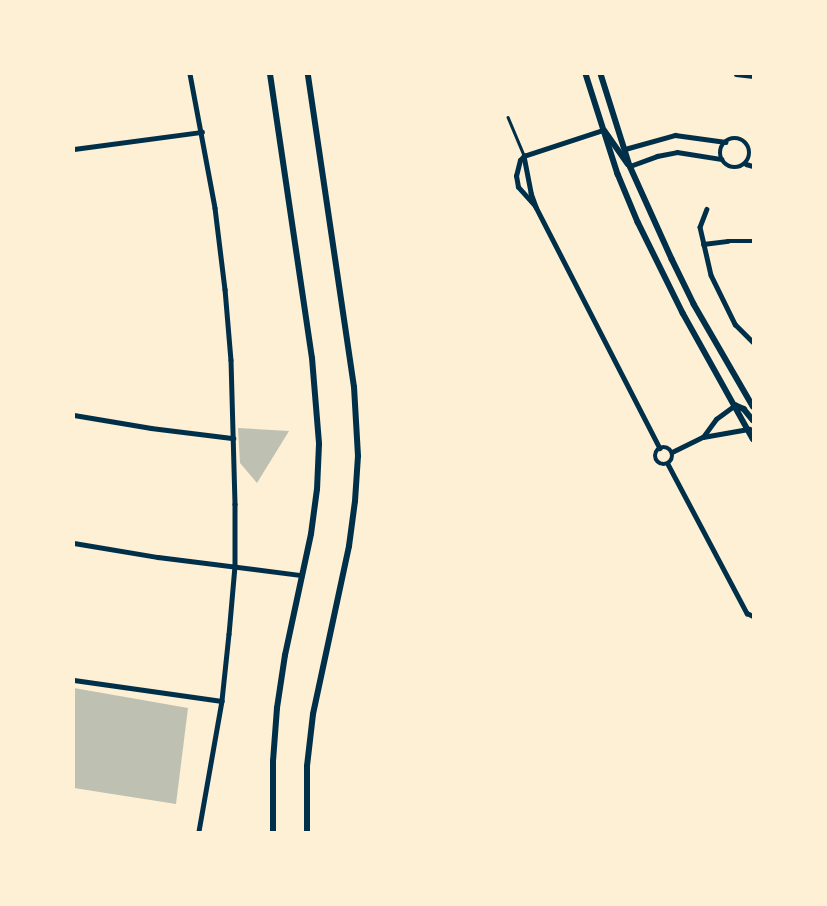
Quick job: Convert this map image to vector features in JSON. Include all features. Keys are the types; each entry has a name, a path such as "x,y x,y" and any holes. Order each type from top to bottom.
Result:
{"main road":[{"path":"270,74 317,401 316,489 311,534 285,655 277,708 273,761 273,832"},
{"path":"307,832 307,766 313,714 349,546 358,456 354,387 308,74"}],"street":[{"path":"190,74 216,208 226,289 231,360 235,566 222,701 199,832"},
{"path":"586,74 618,174 650,247 683,312 753,438"},
{"path":"601,74 630,166 694,304 753,406"},
{"path":"736,74 753,76"},
{"path":"536,206 518,186 517,168 524,156 603,130"},
{"path":"603,130 630,166"},
{"path":"74,149 202,132"},
{"path":"625,149 675,135 726,142 740,139 751,148 746,164"},
{"path":"726,142 721,150 721,159 725,165 732,168 746,164 753,166"},
{"path":"630,166 657,156 677,152 721,159"},
{"path":"524,156 531,193 536,206 660,448"},
{"path":"706,209 700,220 707,265 719,294 741,332 753,342"},
{"path":"703,244 753,241"},
{"path":"735,405 744,409 753,420"},
{"path":"703,437 716,419 735,405"},
{"path":"74,415 150,428 233,438"},
{"path":"672,452 703,437 748,429"},
{"path":"667,447 672,452 673,459 668,464 661,465 656,460 656,453 660,448 667,447"},
{"path":"668,464 747,612 753,616"},
{"path":"74,543 302,575"},
{"path":"74,680 115,688 222,701"}],"lane":[{"path":"508,117 524,156"}],"building":[{"path":"238,428 289,431 257,483 240,463"},
{"path":"74,688 188,708 176,804 74,788"}]}
